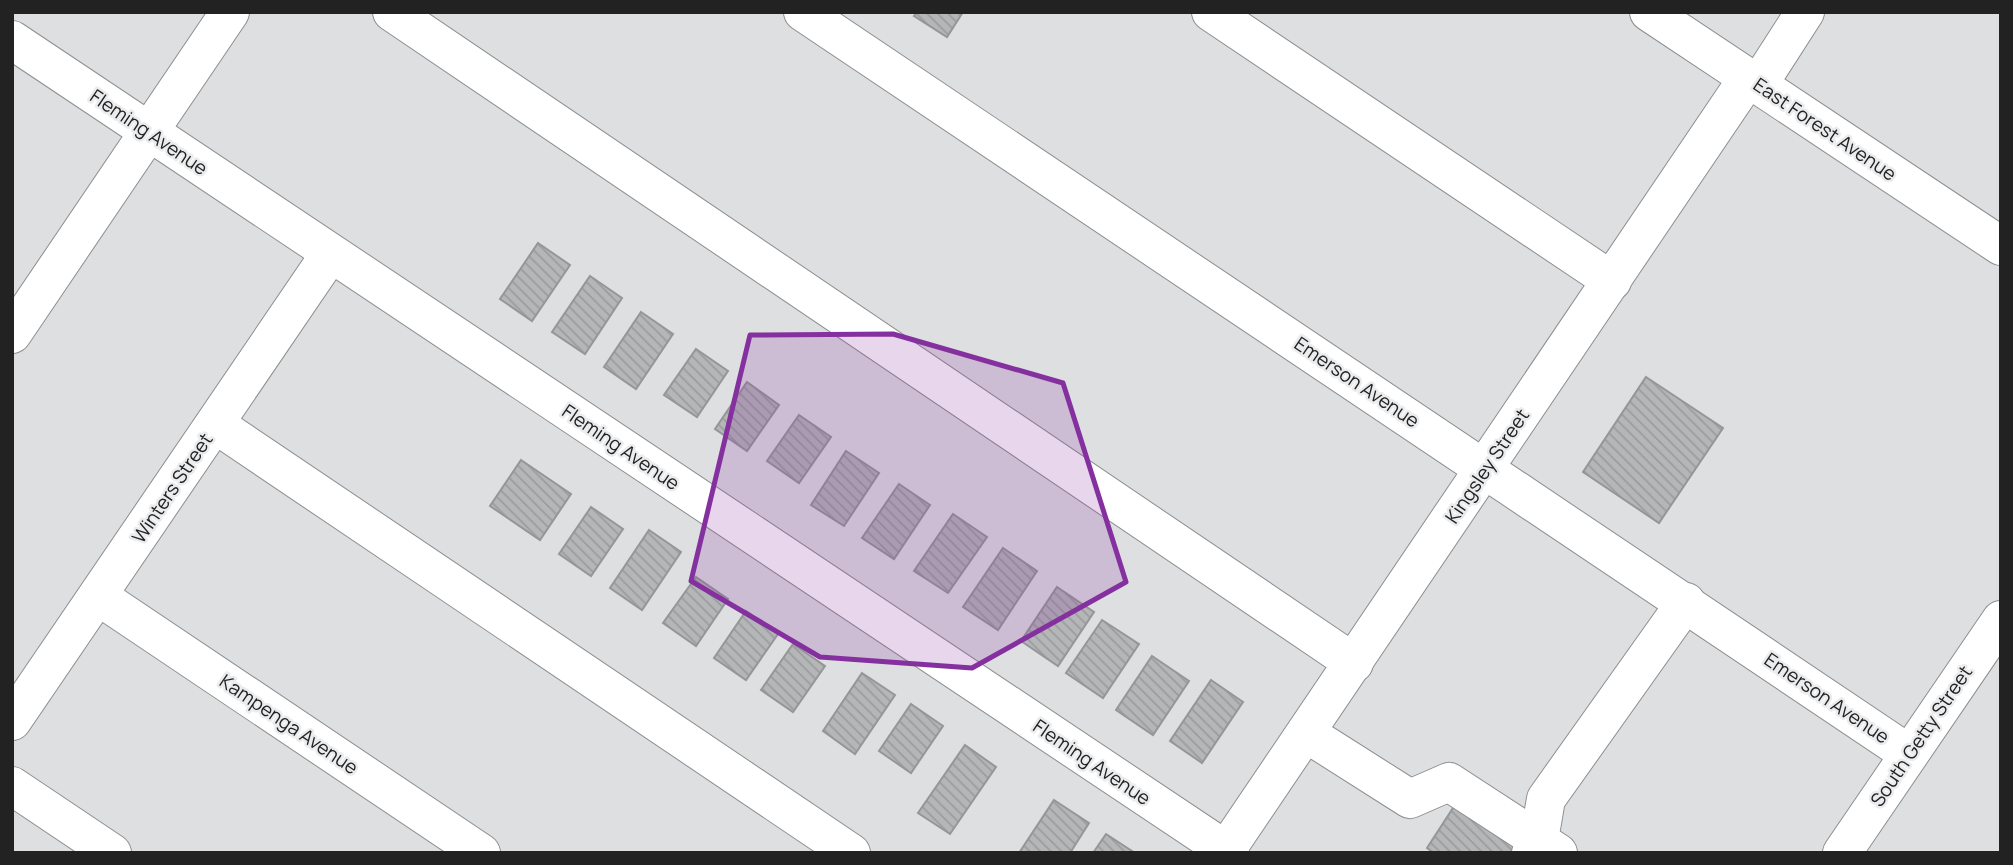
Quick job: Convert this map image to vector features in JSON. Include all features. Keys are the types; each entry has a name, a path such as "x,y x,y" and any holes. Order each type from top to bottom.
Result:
{"street":[{"path":"12,334 230,12"},
{"path":"392,12 1354,663"},
{"name":"Emerson Avenue","path":"803,12 1487,468 1909,754"},
{"path":"1210,12 1612,281"},
{"name":"East Forest Avenue","path":"1649,12 2001,246"},
{"name":"Kingsley Street","path":"1227,852 1612,281 1805,12"},
{"name":"Fleming Avenue","path":"12,40 1227,852"},
{"name":"Winters Street","path":"12,721 330,254"},
{"path":"215,424 851,853"},
{"name":"Kampenga Avenue","path":"98,596 481,853"},
{"path":"1543,849 1546,799 1686,602"},
{"name":"South Getty Street","path":"1842,853 2001,620"},
{"path":"1306,733 1410,799 1449,782 1543,849"},
{"path":"12,786 112,853"}],"highlighted area":[{"path":"893,334 1063,383 1126,582 972,668 820,657 691,581 750,335"}],"building":[{"path":"917,12 963,12 947,37 914,16"},
{"path":"538,243 570,265 532,321 500,299"},
{"path":"590,276 622,298 585,354 552,332"},
{"path":"641,312 673,334 636,389 604,367"},
{"path":"696,349 728,371 697,417 664,395"},
{"path":"1646,377 1723,428 1659,523 1583,472"},
{"path":"747,382 779,405 747,451 715,429"},
{"path":"799,415 831,437 799,483 767,461"},
{"path":"846,451 879,473 844,526 811,505"},
{"path":"521,460 571,494 540,540 490,506"},
{"path":"899,484 930,505 894,559 862,538"},
{"path":"591,507 623,529 591,576 559,554"},
{"path":"953,514 987,537 948,593 914,571"},
{"path":"649,530 681,552 642,610 610,588"},
{"path":"1003,548 1037,571 998,630 963,607"},
{"path":"696,577 728,599 696,646 663,623"},
{"path":"1057,587 1094,612 1058,666 1021,641"},
{"path":"746,611 778,634 746,680 714,658"},
{"path":"1102,620 1139,644 1103,698 1066,673"},
{"path":"793,644 825,666 793,712 761,690"},
{"path":"1152,656 1189,681 1153,735 1116,710"},
{"path":"862,673 895,695 855,754 823,731"},
{"path":"1211,680 1243,702 1202,763 1170,741"},
{"path":"911,704 943,726 911,773 879,751"},
{"path":"965,745 996,767 950,834 918,813"},
{"path":"1054,800 1089,823 1070,853 1019,853"},
{"path":"1455,805 1519,848 1516,853 1434,853 1427,848"},
{"path":"1106,834 1135,853 1093,853"}]}
